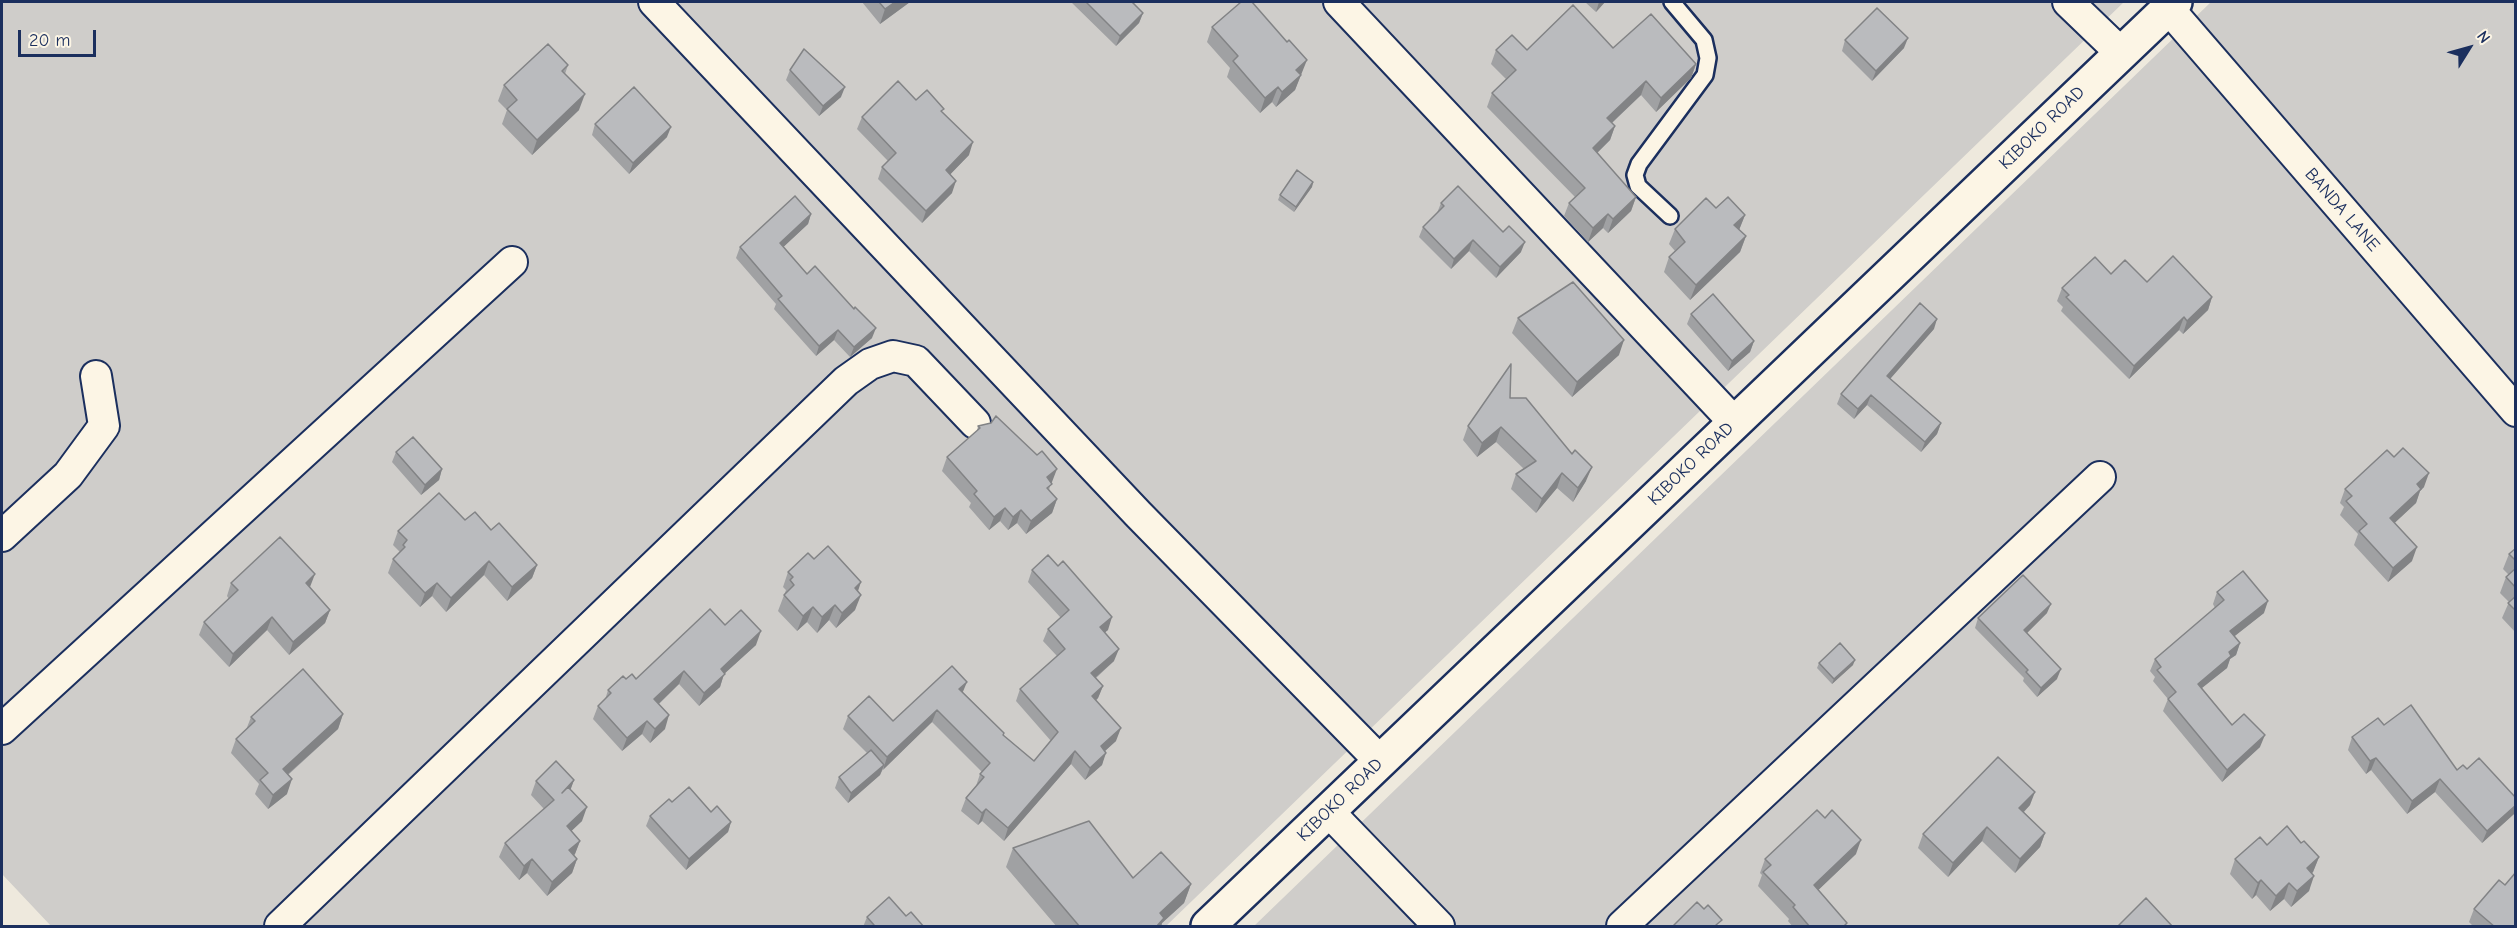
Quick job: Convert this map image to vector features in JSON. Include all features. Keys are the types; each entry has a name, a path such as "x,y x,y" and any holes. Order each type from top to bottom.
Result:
{"street":[{"path":"654,2 1138,514 1380,761"},
{"path":"1339,2 1734,422"},
{"path":"2068,2 2121,53"},
{"name":"KIBOKO ROAD","path":"1208,927 2171,5"},
{"name":"BANDA LANE","path":"2171,5 2516,411"},
{"path":"2,729 512,262"},
{"path":"280,927 846,381 870,364 893,356 916,361 975,423"},
{"path":"2,536 68,475 104,426 96,376"},
{"path":"1622,927 2100,477"},
{"path":"1328,810 1439,927"}],"lane":[{"path":"1670,216 1638,186 1635,175 1639,164 1705,75 1708,58 1704,40 1672,2"}],"shaded area":[{"path":"2,2 2124,2 1166,926 51,926 2,874"},
{"path":"2211,2 2515,2 2515,926 1254,926"}],"building":[{"path":"879,2 895,2 885,9"},
{"path":"1086,2 1132,2 1143,13 1120,36"},
{"path":"1241,2 1252,2 1287,42 1289,40 1307,60 1296,70 1301,75 1282,92 1278,87 1265,98 1233,61 1238,56 1212,27"},
{"path":"1573,5 1613,48 1651,14 1696,64 1661,98 1646,81 1607,118 1615,126 1593,148 1636,197 1613,219 1608,214 1593,228 1569,203 1585,188 1492,93 1516,70 1496,50 1512,35 1527,50"},
{"path":"1877,8 1908,38 1876,71 1845,40"},
{"path":"548,44 568,65 562,71 585,94 537,140 507,109 517,100 504,85"},
{"path":"804,49 845,87 823,106 790,70"},
{"path":"898,81 916,100 927,90 944,109 941,111 973,142 946,170 956,181 926,211 882,167 896,153 862,117"},
{"path":"634,87 671,127 633,163 595,124"},
{"path":"1297,170 1313,182 1296,207 1280,195"},
{"path":"1458,186 1503,232 1509,226 1525,242 1500,267 1473,240 1454,259 1423,227 1444,206 1441,203"},
{"path":"795,196 811,214 780,243 807,274 815,266 854,309 855,307 876,328 854,347 838,330 819,346 778,299 782,296 740,247"},
{"path":"1728,197 1745,215 1734,225 1746,236 1696,285 1669,257 1685,242 1675,229 1706,198 1716,208"},
{"path":"2173,256 2212,297 2187,321 2184,317 2134,366 2066,297 2069,295 2062,288 2095,257 2111,274 2125,260 2147,282"},
{"path":"1573,282 1624,340 1577,382 1518,318"},
{"path":"1713,294 1754,341 1732,361 1691,314"},
{"path":"1920,303 1937,319 1887,376 1941,423 1925,442 1871,395 1858,409 1841,394"},
{"path":"1511,364 1510,398 1526,398 1572,454 1575,450 1592,467 1578,488 1562,473 1542,499 1516,474 1536,461 1501,427 1482,443 1468,426"},
{"path":"996,416 1037,455 1042,451 1057,469 1047,477 1052,484 1047,488 1057,499 1031,521 1021,510 1013,517 1005,508 994,517 974,494 977,491 947,457 980,428 978,426 991,423"},
{"path":"413,437 442,469 425,485 396,452"},
{"path":"2403,448 2429,473 2417,484 2421,489 2390,518 2417,547 2393,568 2359,531 2367,524 2346,501 2352,496 2345,489 2387,450 2394,457"},
{"path":"439,493 465,520 475,512 491,530 499,523 537,565 512,587 489,561 451,598 437,583 425,593 393,559 405,547 403,545 407,540 398,531"},
{"path":"280,537 315,574 306,583 330,610 293,642 272,617 233,654 204,622 238,590 231,583"},
{"path":"828,546 861,582 855,588 861,595 842,613 835,605 822,617 813,607 803,616 784,595 794,585 790,580 793,577 788,572 808,553 814,559"},
{"path":"2516,548 2516,561 2509,554"},
{"path":"1048,555 1058,566 1063,561 1112,617 1100,627 1119,649 1091,673 1103,686 1092,696 1121,728 1101,746 1106,753 1090,768 1075,751 1008,828 986,809 982,813 966,798 984,777 980,774 990,763 937,710 887,757 848,716 869,696 893,721 952,666 967,682 959,689 1004,733 1003,735 1034,761 1058,732 1020,689 1065,649 1048,629 1069,610 1032,570"},
{"path":"2516,568 2516,588 2506,577"},
{"path":"2243,571 2268,601 2230,631 2240,643 2229,652 2231,656 2198,684 2232,725 2244,714 2265,735 2227,770 2168,699 2176,692 2157,670 2161,667 2155,659 2224,600 2217,592"},
{"path":"2023,575 2051,604 2024,630 2061,669 2041,688 2026,672 2028,670 1978,618"},
{"path":"2516,596 2516,611 2508,603"},
{"path":"710,609 725,625 741,610 761,631 721,669 725,674 704,693 684,671 654,699 669,715 655,729 647,721 627,738 598,706 611,693 608,690 623,676 626,679 632,674 636,679"},
{"path":"1840,643 1855,660 1834,679 1819,663"},
{"path":"303,669 343,714 283,769 292,779 273,795 260,780 268,773 236,739 255,721 251,717"},
{"path":"2411,705 2457,770 2463,765 2467,769 2479,758 2516,798 2516,805 2487,831 2440,779 2412,801 2376,758 2370,761 2352,737 2378,718 2384,725"},
{"path":"871,750 884,765 851,793 839,777"},
{"path":"1998,757 2035,792 2019,808 2045,833 2020,859 1987,827 1953,863 1923,834"},
{"path":"556,761 574,780 562,793 568,787 587,807 567,826 580,841 569,850 577,859 552,882 532,859 524,866 505,843 554,800 536,781"},
{"path":"689,787 711,812 717,806 731,822 689,859 650,816 669,799 672,802"},
{"path":"1817,810 1825,818 1832,810 1861,840 1814,885 1847,923 1843,927 1810,927 1793,907 1795,905 1763,872 1771,865 1765,859"},
{"path":"1089,821 1133,878 1161,852 1191,884 1160,913 1164,918 1156,927 1080,927 1013,848"},
{"path":"2287,826 2301,843 2304,841 2319,857 2307,868 2314,876 2297,891 2289,883 2276,896 2261,880 2258,883 2235,859 2260,837 2267,845"},
{"path":"2516,872 2516,927 2495,927 2474,909 2499,880 2505,885"},
{"path":"889,897 906,916 911,912 924,927 871,927 874,925 867,917"},
{"path":"2146,898 2173,927 2117,927"},
{"path":"1697,902 1704,909 1708,905 1722,920 1716,925 1717,927 1672,927"}]}
